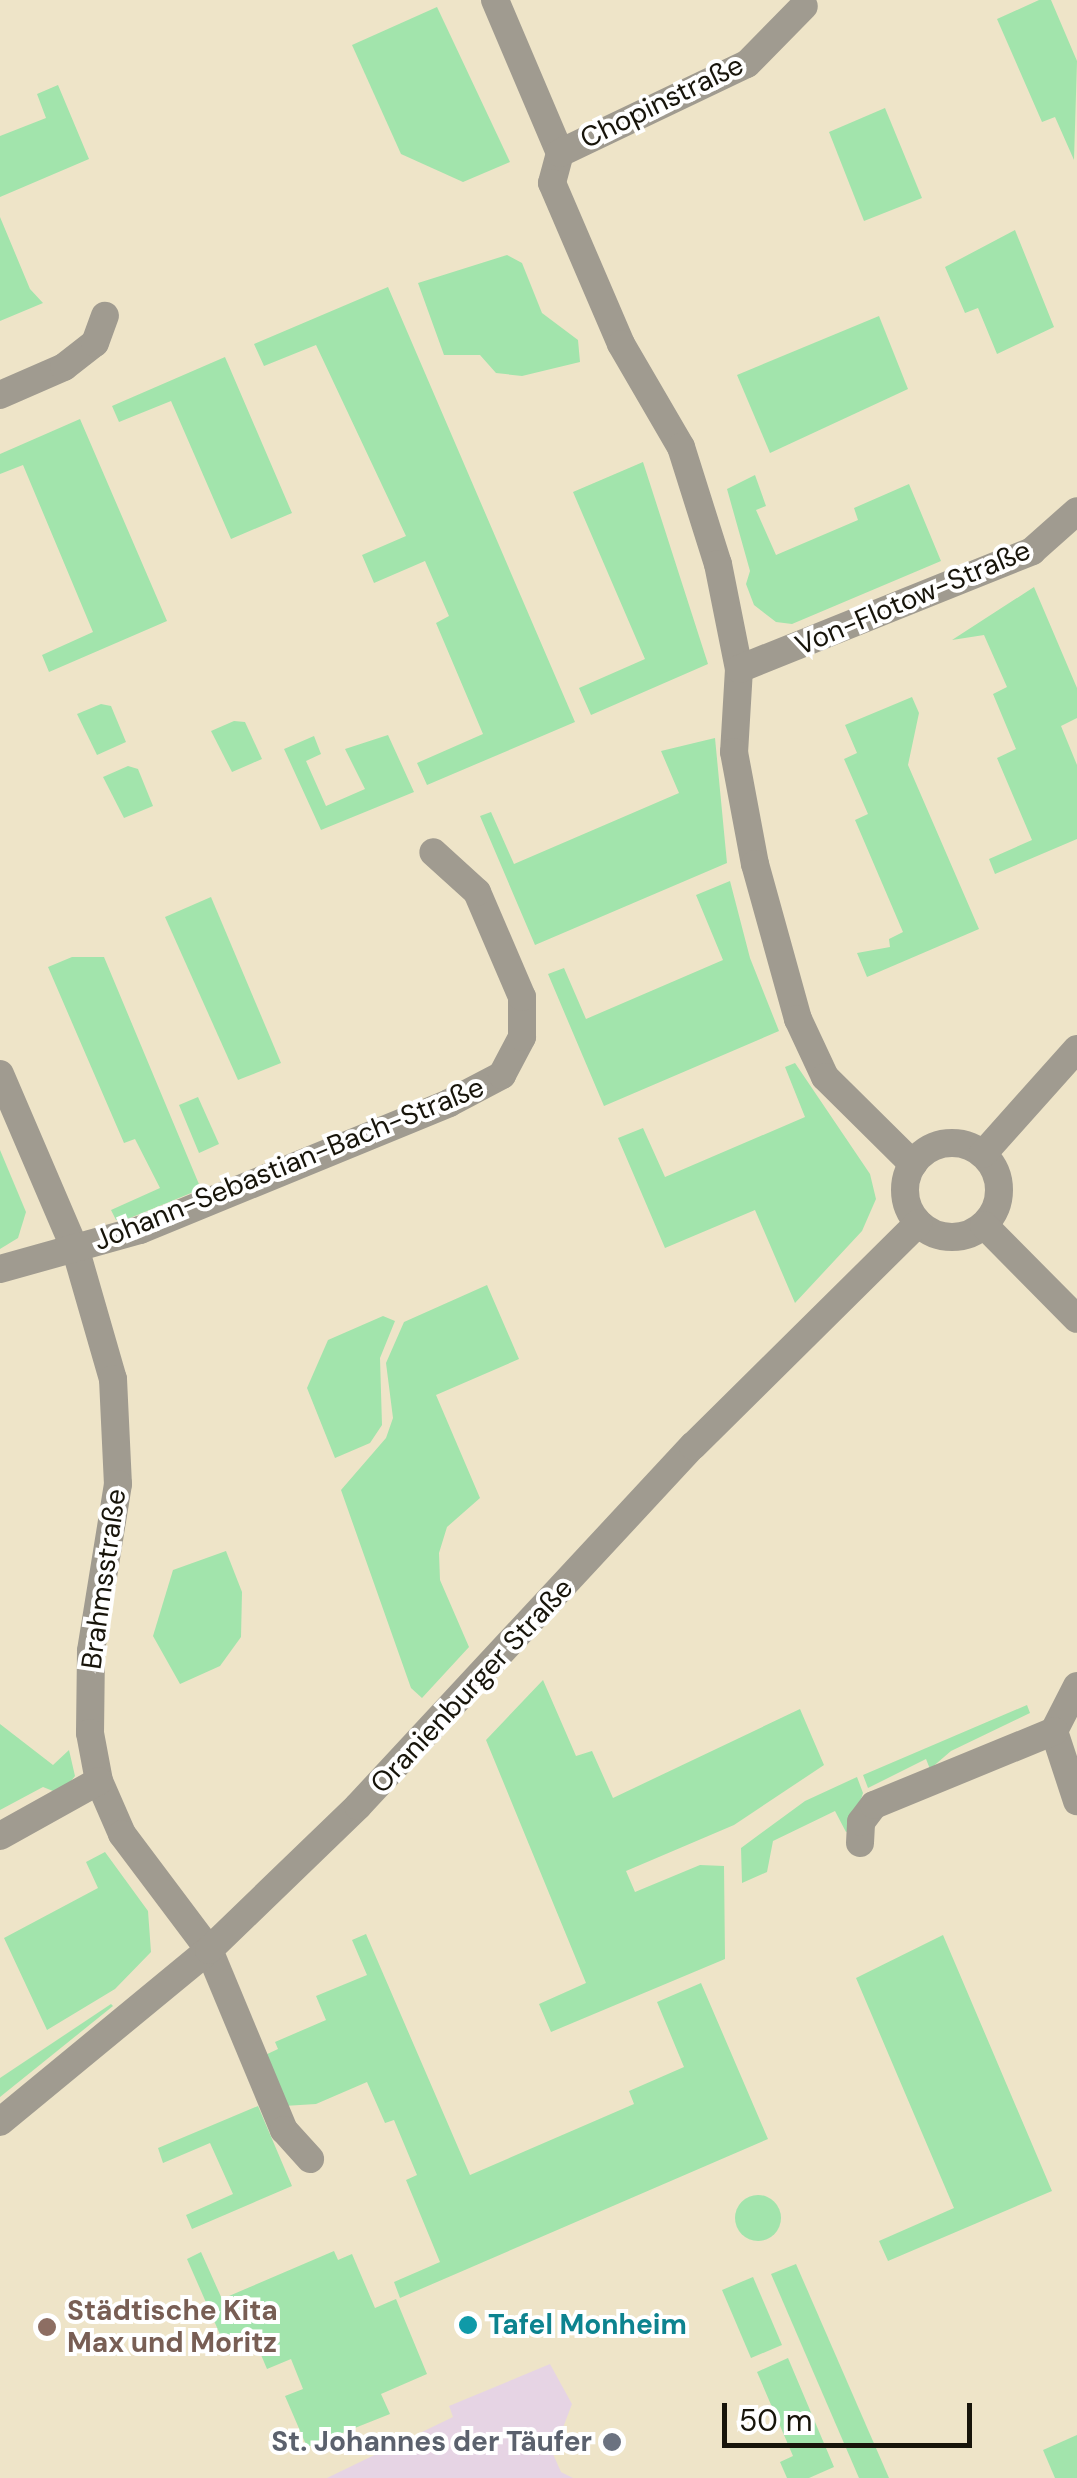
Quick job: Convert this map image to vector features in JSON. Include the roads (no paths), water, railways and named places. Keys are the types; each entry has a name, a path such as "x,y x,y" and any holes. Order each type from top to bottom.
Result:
{"street":[{"path":"495,0 560,153 552,183 621,344 680,447 718,564 739,669 734,752 755,864 798,1019 825,1077 913,1164"},
{"name":"Chopinstraße","path":"560,153 747,64 804,6"},
{"path":"0,396 64,367 96,342 104,316"},
{"name":"Von-Flotow-Straße","path":"739,669 1032,551 1077,511"},
{"name":"Johann-Sebastian-Bach-Straße","path":"0,1269 76,1251 448,1104 509,1068 522,1037 522,996 476,892 433,852"},
{"path":"983,1154 1077,1050"},
{"name":"Brahmsstraße","path":"0,1074 76,1251 105,1342 118,1437 114,1527 90,1651 90,1733 99,1781 122,1834 208,1950 284,2130 310,2159"},
{"path":"946,1143 983,1154 999,1181 999,1197 984,1225 951,1238 918,1223 906,1201 913,1164 946,1143"},
{"name":"Oranienburger Straße","path":"0,2122 208,1950 402,1762 693,1446 918,1223"},
{"path":"984,1225 1077,1320"},
{"path":"860,1843 860,1822 874,1805 1054,1730 1077,1686"},
{"path":"1054,1730 1077,1801"},
{"path":"0,1836 99,1781"}],"place":[{"name":"Tafel Monheim","path":"468,2325"},
{"name":"Städtische Kita Max und Moritz","path":"47,2327"},
{"name":"St. Johannes der Täufer","path":"612,2442"}]}
